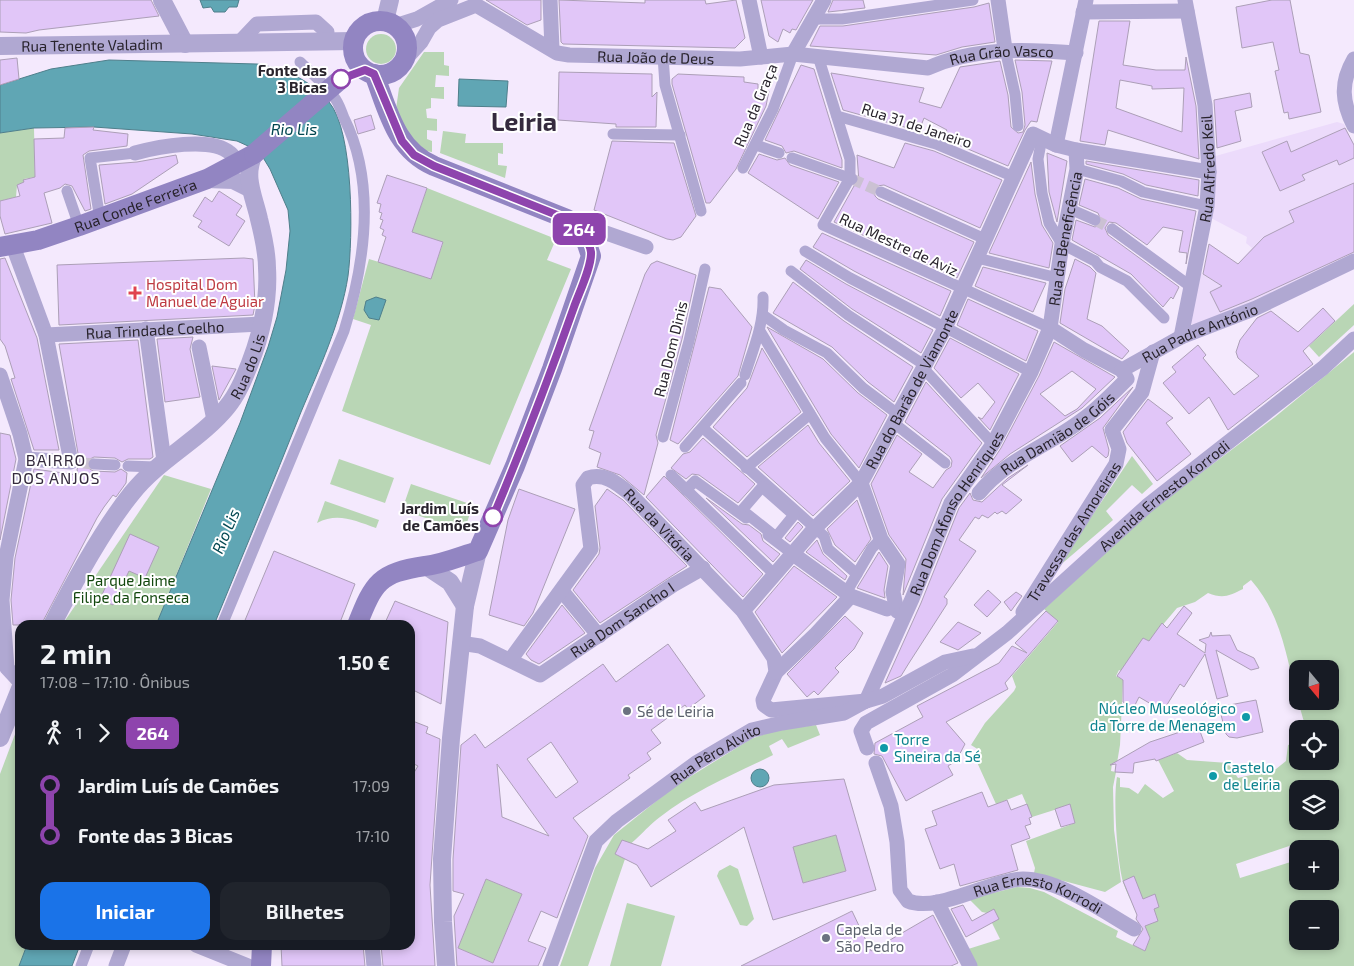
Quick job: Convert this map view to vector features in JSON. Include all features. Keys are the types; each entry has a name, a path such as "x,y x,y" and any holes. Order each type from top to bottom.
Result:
{"main road":[{"path":"359,620 371,593 385,577 395,572 426,566 478,551 515,466 588,266 591,250 585,238 567,219 421,160 402,141 370,72 355,57 354,40 358,33 370,23 390,24 401,31 407,46 398,66 390,114"},
{"path":"370,72 388,73 398,66"},
{"name":"Rua Conde Ferreira","path":"7,247 100,219 207,179 245,158 341,79 370,72"},
{"path":"261,966 262,950"}],"street":[{"path":"162,0 186,44"},
{"path":"390,0 390,24 417,19 451,0"},
{"path":"550,0 552,49"},
{"path":"749,0 761,57"},
{"path":"793,54 824,0"},
{"path":"813,20 842,18 973,0"},
{"path":"998,0 1005,49 1015,94 1018,126"},
{"path":"398,66 421,42 429,28 438,20 476,3"},
{"name":"Rua João de Deus","path":"476,3 557,53 569,55 740,59 793,54 928,68"},
{"path":"1056,145 1084,6 1186,5"},
{"name":"Rua Alfredo Keil","path":"1181,337 1207,206 1209,172 1205,105 1186,5"},
{"path":"240,42 257,24 316,22 327,32"},
{"name":"Rua Tenente Valadim","path":"0,46 354,40"},
{"name":"Rua Grão Vasco","path":"928,68 946,60 1005,49 1076,53"},
{"name":"Rua da Graça","path":"743,168 773,109 793,54"},
{"path":"663,56 665,85 701,211"},
{"path":"792,158 851,179 848,151 818,56"},
{"path":"1354,59 1343,86 1344,101 1354,126"},
{"path":"224,620 344,330 355,295 364,198 357,150 335,98 300,62"},
{"name":"Rua 31 de Janeiro","path":"837,116 936,144 1014,177"},
{"path":"613,134 680,135"},
{"path":"1164,318 1127,281 1100,267 1095,261 1062,244 1049,223 1041,186 1038,136 1056,145 1076,150 1209,172"},
{"name":"Rua do Barão de Viamonte","path":"743,611 814,530 861,483 897,420 945,328 1014,177 1038,136"},
{"path":"100,219 90,158 135,153 158,147 194,144 222,149 245,158"},
{"path":"756,145 780,153"},
{"name":"Rua da Beneficência","path":"1050,328 1062,244 1077,169 1076,150"},
{"name":"Rua do Lis","path":"55,620 84,566 126,501 160,464 214,420 228,406 239,389 263,324 267,295 267,267 261,225 249,188 249,166 245,158"},
{"path":"1077,169 1122,181 1144,192 1207,206"},
{"path":"207,179 233,180 249,188"},
{"name":"Rua Mestre de Aviz","path":"851,179 823,225 1050,328"},
{"path":"67,191 79,226"},
{"path":"881,192 986,239"},
{"path":"1070,209 1095,220"},
{"path":"1112,229 1190,286"},
{"path":"585,238 606,233 646,246"},
{"path":"7,247 46,335 83,463"},
{"path":"805,251 850,278 1031,372"},
{"path":"977,258 1058,278"},
{"name":"Rua Padre António","path":"1122,370 1181,337 1256,308 1354,261"},
{"name":"Rua Dom Dinis","path":"663,437 689,341 705,269"},
{"path":"791,271 848,315 925,367 993,444"},
{"path":"685,447 743,379 760,331 763,315 763,297"},
{"path":"763,315 784,330 827,353 945,463"},
{"name":"Rua Trindade Coelho","path":"46,335 263,324"},
{"path":"1050,328 1093,355 1122,370"},
{"name":"Rua Dom Afonso Henriques","path":"866,701 912,598 951,502 993,444 1031,372 1050,328"},
{"path":"128,466 160,464 146,329"},
{"path":"686,490 695,481 718,495 848,594 892,610 898,564 881,539 861,483 825,438 760,331"},
{"name":"Avenida Ernesto Korrodi","path":"867,748 861,731 866,722 952,675 1013,628 1147,506 1323,368 1354,339"},
{"path":"199,347 214,420"},
{"name":"Travessa das Amoreiras","path":"1013,628 1116,464 1119,449 1112,430 1142,392 1154,352"},
{"name":"Rua Damião de Góis","path":"979,493 993,478 1032,450 1082,420 1127,379 1122,370"},
{"path":"0,375 20,434 26,459 6,557 2,600 7,668 15,677"},
{"path":"746,468 810,414"},
{"path":"702,428 814,530 824,536 828,549 857,574"},
{"path":"26,459 115,465"},
{"path":"672,475 774,574"},
{"name":"Rua da Vitória","path":"562,591 592,550 585,480 598,476 614,481 645,508 743,611 774,658 776,672"},
{"path":"762,487 794,515 776,536 742,510 762,487"},
{"path":"866,701 770,710 764,705 763,700 776,672 815,635 848,594 872,548 881,539"},
{"path":"446,966 442,859 451,738 465,606 478,551"},
{"path":"426,566 450,582 465,606"},
{"name":"Rua Dom Sancho I","path":"511,659 539,675 544,673 673,585 703,568"},
{"path":"461,634 480,646 511,659 562,591 599,636"},
{"name":"Rua Pêro Alvito","path":"550,966 596,841 617,821 696,763 752,730 844,713 866,701 883,696 945,662 976,656"},
{"path":"0,738 15,701"},
{"name":"Rua Ernesto Korrodi","path":"876,763 891,806 903,896 915,904 937,902 1022,879 1075,896 1134,929"},
{"path":"937,902 970,966"},
{"path":"81,966 88,950"},
{"path":"116,966 122,950"},
{"path":"208,950 248,966"},
{"path":"372,950 374,966"}],"shaded area":[{"path":"1337,122 1344,124 1354,145 1354,253 1222,316 1196,326 1192,324 1189,321 1196,270 1213,281 1226,277 1252,248 1246,243 1247,237 1211,218 1212,157"}],"green space":[{"path":"381,34 392,38 396,49 392,60 381,64 370,60 366,49 370,38"},
{"path":"424,52 444,52 444,65 449,66 449,76 436,75 435,87 444,87 444,99 431,98 431,108 426,109 427,118 437,119 437,131 427,130 427,139 432,141 432,152 419,150 408,142 396,109 399,88"},
{"path":"34,128 35,177 24,179 24,182 17,185 16,197 0,201 0,133"},
{"path":"443,131 466,134 465,143 503,143 503,154 498,153 498,165 507,166 505,178 440,153"},
{"name":"Jardim Luís de Camões","path":"427,188 556,239 547,260 571,269 490,465 342,411 371,325 353,319 369,259 431,278 443,243 404,230 419,212"},
{"path":"1354,304 1354,325 1319,357 1309,346"},
{"path":"1354,352 1354,966 975,966 965,950 1000,939 987,913 982,912 969,899 1017,887 1044,892 1118,931 1116,937 1145,951 1150,938 1129,896 1121,872 1117,845 1117,777 1120,778 1120,787 1129,788 1138,794 1145,784 1163,798 1174,791 1158,760 1177,753 1187,760 1228,763 1238,778 1276,769 1286,761 1289,745 1289,770 1339,770 1339,720 1303,720 1301,710 1339,710 1339,660 1289,660 1289,664 1276,621 1261,593 1251,580 1243,586 1243,589 1226,596 1208,593 1195,602 1177,608 1149,641 1143,638 1138,658 1132,654 1128,660 1127,674 1119,670 1116,676 1123,680 1120,745 1117,763 1112,763 1111,771 1116,772 1113,787 1114,830 1121,882 1105,892 1034,873 1035,868 1026,841 1075,823 1070,805 1032,817 1022,794 996,804 976,760 979,750 971,745 985,723 1014,691 1016,687 1012,676 1058,622 1044,609 1152,510 1275,417"},
{"path":"1132,456 1153,484 1142,494 1132,485 1106,511 1113,520 1058,567"},
{"path":"339,459 394,478 385,503 330,484"},
{"name":"Parque Jaime Filipe da Fonseca","path":"164,475 211,489 158,620 65,620"},
{"path":"411,484 473,505 464,531 402,510"},
{"path":"325,501 379,520 376,528 354,520 339,518 332,518 317,523"},
{"path":"816,725 820,735 788,748 782,739 769,746 773,755 686,799 660,817 623,850 615,854 625,859 588,966 560,966 595,868 614,835 675,786 751,739 775,730"},
{"path":"15,734 15,950 25,950 19,966 0,966 0,774"},
{"path":"836,835 846,871 803,883 793,847"},
{"path":"730,865 738,869 754,919 747,926 740,925 717,876 719,871"},
{"path":"486,879 522,894 493,963 458,948"},
{"path":"627,903 675,916 661,966 610,966"}],"water":[{"path":"200,0 239,0 237,7 229,7 225,12 214,12 211,7 203,8"},
{"name":"Rio Lis","path":"109,60 257,64 288,72 314,87 329,102 337,116 343,136 350,186 351,212 350,259 345,293 335,328 322,362 216,620 158,620 240,423 268,347 277,317 286,270 290,231 288,210 270,169 259,151 237,141 192,134 94,127 34,128 0,133 0,85 51,69"},
{"path":"459,79 508,81 506,107 458,106"},
{"path":"376,297 386,300 379,320 369,318 364,310 366,301"},
{"path":"760,769 767,771 769,778 767,785 760,787 753,785 751,778 753,771"},
{"path":"25,950 78,950 72,966 19,966"}],"building":[{"path":"0,0 151,0 159,16 26,33 0,32"},
{"path":"486,0 541,0 541,20 527,25"},
{"path":"559,0 645,3 645,0 705,0 706,4 736,0 745,38 735,48 563,44 561,42"},
{"path":"761,0 813,0 796,30 792,29 790,33 783,29 778,42 769,36"},
{"path":"833,0 863,0 865,8 828,12"},
{"path":"1272,0 1290,0 1300,53 1309,55 1321,112 1289,119 1288,112 1284,113 1275,71 1279,70 1273,42 1242,48 1236,7"},
{"path":"989,3 995,42 962,47 936,55 810,46 820,26 843,26 974,7"},
{"path":"1099,21 1130,21 1123,65 1156,70 1185,70 1186,57 1196,106 1199,159 1108,130 1105,145 1080,141","holes":["1120,80 1152,86 1152,89 1184,88 1182,132 1116,108"]},
{"path":"17,58 19,79 0,85 0,60"},
{"path":"1015,60 1052,61 1037,122 1031,121 1025,130 1008,166 942,138 947,130 924,118 919,131 843,110 831,73 924,88 919,102 941,108 960,67 1000,61 1008,95 1011,127 1018,133 1023,132 1025,125 1022,92"},
{"path":"801,65 814,69 842,160 842,168 794,151 786,153 782,146 765,140"},
{"path":"559,72 652,74 652,97 657,92 656,127 616,127 616,124 558,120"},
{"path":"678,74 744,77 744,82 758,84 758,90 769,91 766,106 736,169 710,203 706,203 672,84 672,79"},
{"path":"1250,93 1252,107 1235,111 1241,141 1217,148 1214,100"},
{"path":"371,115 375,129 358,134 354,120"},
{"path":"94,127 93,130 128,134 127,146 89,151 83,155 91,209 85,211 72,186 65,184 60,188 44,193 52,223 5,234 0,216 0,201 20,196 17,185 24,182 23,180 35,177 34,139 64,138 65,128"},
{"path":"1345,128 1354,145 1354,158 1339,165 1337,160 1302,175 1305,180 1280,191 1262,152 1287,141 1291,152"},
{"path":"612,141 674,143 696,216 681,237 673,240 667,239 594,210"},
{"path":"905,143 934,151 1002,180 980,228 884,185 877,186 874,189 875,196 878,199 974,242 957,278 834,222 854,186 859,182 857,155 894,168"},
{"path":"1047,153 1067,161 1057,222 1049,192"},
{"path":"759,154 777,160 785,158 790,165 839,182 818,219 748,173"},
{"path":"176,155 178,163 132,194 105,204 99,165 137,162"},
{"path":"1086,161 1199,180 1198,196 1146,185 1123,174 1086,164"},
{"path":"1031,162 1035,194 1042,225 1053,243 1049,268 989,253"},
{"path":"387,175 427,188 412,232 443,242 431,279 378,262 386,237 382,235 384,230 380,228 383,220 380,219 382,213 379,212 381,204 377,203"},
{"path":"1085,179 1118,188 1141,199 1196,211 1186,264 1187,253 1179,252 1183,231 1163,227 1147,245 1116,223 1109,222 1105,228 1108,235 1179,287 1173,299 1171,297 1163,307 1131,274 1072,240 1076,220 1095,227 1102,223 1098,213 1079,205"},
{"path":"1354,183 1354,252 1220,312 1210,292 1222,286 1203,274 1209,244 1238,264 1264,237 1294,222 1289,211"},
{"path":"219,191 242,206 236,215 245,221 229,246 198,227 202,221 193,216 205,197 212,202"},
{"path":"822,233 951,291 940,316 854,271 813,247"},
{"path":"5,258 37,338 59,450 34,450 11,379 15,378 5,346 0,339 0,259"},
{"name":"Hospital Dom Manuel de Aguiar","path":"253,259 255,305 253,315 59,325 57,265"},
{"path":"1075,259 1090,267 1096,273 1087,319 1102,326 1129,351 1122,359 1060,323 1065,289"},
{"path":"806,260 846,284 933,330 921,353 852,309 800,269"},
{"path":"657,261 696,275 682,339 656,435 658,443 644,495 620,475 597,467 601,453 589,448 594,431 589,430 645,274 651,264"},
{"path":"983,267 1046,283 1033,312 975,286"},
{"path":"793,282 844,321 913,367 894,402 868,382 832,347 773,313"},
{"path":"709,287 721,289 752,327 738,376 678,444 670,440"},
{"path":"968,299 1038,331 1026,361 957,325"},
{"path":"1323,308 1335,321 1303,351 1313,364 1228,430 1209,397 1189,414 1163,383 1176,372 1172,367 1198,345 1206,355 1203,358 1234,395 1259,376 1238,358 1236,352 1240,340 1257,318 1271,311 1298,332"},
{"path":"767,327 823,359 858,393 887,415 859,468 831,434"},
{"path":"193,337 190,349 200,397 165,402 157,339"},
{"path":"950,338 1019,374 990,430 978,417 982,419 995,402 978,383 961,398 934,368"},
{"path":"138,340 153,457 150,459 128,459 122,462 115,458 94,457 88,460 87,467 93,471 115,472 121,469 127,473 126,483 116,497 113,495 97,518 44,620 15,620 15,625 13,625 11,600 15,558 34,469 78,475 77,469 80,465 59,344"},
{"path":"1054,342 1115,377 1082,408 1010,454 981,478 1001,448 1039,376","holes":["1072,371 1096,389 1077,409 1065,416 1040,394"]},
{"path":"762,348 801,412 747,457 713,427 747,388"},
{"path":"212,366 236,369 219,400"},
{"path":"926,382 982,443 942,499 903,595 906,559 889,535 871,484 897,435 922,454 909,472 933,488 946,470 951,467 952,461 950,457 905,422"},
{"path":"1133,387 1103,428 1109,450 1108,456 1106,458 1092,446 1072,462 1060,446 1100,418"},
{"path":"1148,399 1173,418 1166,423 1191,454 1157,481 1127,443 1123,432"},
{"path":"808,425 819,443 850,481 813,516 758,467"},
{"path":"0,433 10,435 16,459 0,540"},
{"path":"703,438 755,484 738,503 699,475 692,474 686,479 671,468 683,454 690,452"},
{"path":"1028,465 1002,485 1022,500 1006,514 1002,511 997,514 995,512 988,518 982,515 979,519 975,517 959,540 976,551 944,597 947,599 947,604 901,676 885,683 921,603 959,508 970,493 973,500 982,502 1008,478"},
{"path":"664,476 763,574 743,597 646,497"},
{"path":"519,489 575,509 533,613 524,626 489,615 508,520"},
{"path":"607,489 623,500 687,566 600,623 573,590 599,554 595,506"},
{"path":"706,498 742,524 749,525 761,534 763,541 780,554 773,562"},
{"path":"857,500 871,539 855,562 835,545 827,529"},
{"path":"798,522 803,527 790,542 785,538"},
{"path":"130,534 159,547 145,578 129,571 113,605 100,599"},
{"path":"817,540 823,554 847,576 845,580 806,552"},
{"path":"274,551 355,584 341,620 245,620"},
{"path":"879,552 888,566 884,590 885,598 857,588"},
{"path":"794,566 837,597 782,653 755,612"},
{"path":"988,590 1001,602 987,617 974,605"},
{"path":"1016,592 1022,596 1011,611 1004,602"},
{"path":"395,601 448,622 441,704 415,691 415,620 386,620"},
{"path":"562,605 585,633 539,664 531,660 526,654"},
{"path":"1184,606 1192,613 1177,634 1205,653 1206,644 1199,640 1209,637 1211,632 1212,636 1230,635 1237,650 1254,658 1259,668 1251,670 1216,650 1228,696 1217,699 1205,654 1184,687 1180,684 1163,711 1139,697 1134,707 1123,702 1123,680 1117,676 1143,638 1149,641 1162,623 1167,628"},
{"path":"1046,611 1058,621 1005,683 1008,689 946,722 965,744 956,761 948,766 953,775 906,801 882,756 874,754 875,743 923,717 917,706 999,663 1012,646 1027,653 1015,643"},
{"path":"845,616 863,633 854,649 835,668 839,672 818,695 814,691 807,697 787,674"},
{"path":"958,622 981,633 958,650 940,642"},
{"path":"668,644 705,696 688,709 685,705 651,730 661,743 647,753 651,759 628,775 630,778 573,818 588,836 557,918 541,911 528,941 546,948 538,966 457,966 454,916 464,894 453,891 453,859 461,745 475,734 485,748 603,664 616,682","holes":["551,742 578,782 556,798 527,759","497,764 549,836 502,817","486,879 522,894 493,963 458,948"]},
{"path":"1256,700 1263,732 1237,738 1229,737 1226,734 1219,707"},
{"path":"415,722 428,727 426,733 440,739 430,885 435,966 383,966 381,950 415,950 415,771 418,766 415,764"},
{"path":"1198,726 1204,742 1156,761 1155,759 1134,763 1133,773 1115,772 1116,764 1110,765 1150,742"},
{"path":"844,779 876,890 773,920 744,827 651,887 637,865 615,854 622,840 648,849 676,831 668,820 695,802 701,811 774,785","holes":["836,835 846,871 803,883 793,847"]},
{"path":"982,792 988,807 1007,800 1011,810 1027,804 1032,817 1029,818 1031,824 1025,826 1030,838 1011,845 1018,870 960,886 954,864 940,869 925,829 937,825 932,811"},
{"path":"1070,804 1075,823 1061,827 1055,809"},
{"path":"1134,876 1143,899 1155,894 1159,907 1154,909 1158,921 1145,926 1150,938 1145,951 1133,945 1143,929 1136,919 1137,915 1123,881"},
{"path":"963,905 972,921 994,909 999,919 966,937 951,909"},
{"path":"852,911 871,951 933,915 958,963 951,966 741,966"},
{"path":"281,950 363,950 365,966 282,966"}],"tunnel":[{"path":"852,179 881,192"},
{"path":"1095,220 1112,229"},
{"path":"83,463 94,464"}],"bus line":[{"name":"264","path":"341,79 365,70 374,74 402,141 408,150 421,160 567,219 580,231 589,244 591,256 552,370 493,517"}],"place":[{"name":"Fonte das 3 Bicas","path":"341,79"},
{"name":"Hospital Dom Manuel de Aguiar","path":"135,293"},
{"name":"Jardim Luís de Camões","path":"493,517"},
{"name":"Sé de Leiria","path":"627,711"},
{"name":"Núcleo Museológico da Torre de Menagem","path":"1246,717"},
{"name":"Torre Sineira da Sé","path":"884,748"},
{"name":"Castelo de Leiria","path":"1213,776"},
{"name":"Capela de São Pedro","path":"826,938"}],"district":[{"name":"Leiria","path":"524,121"},
{"name":"BAIRRO DOS ANJOS","path":"56,468"}]}
